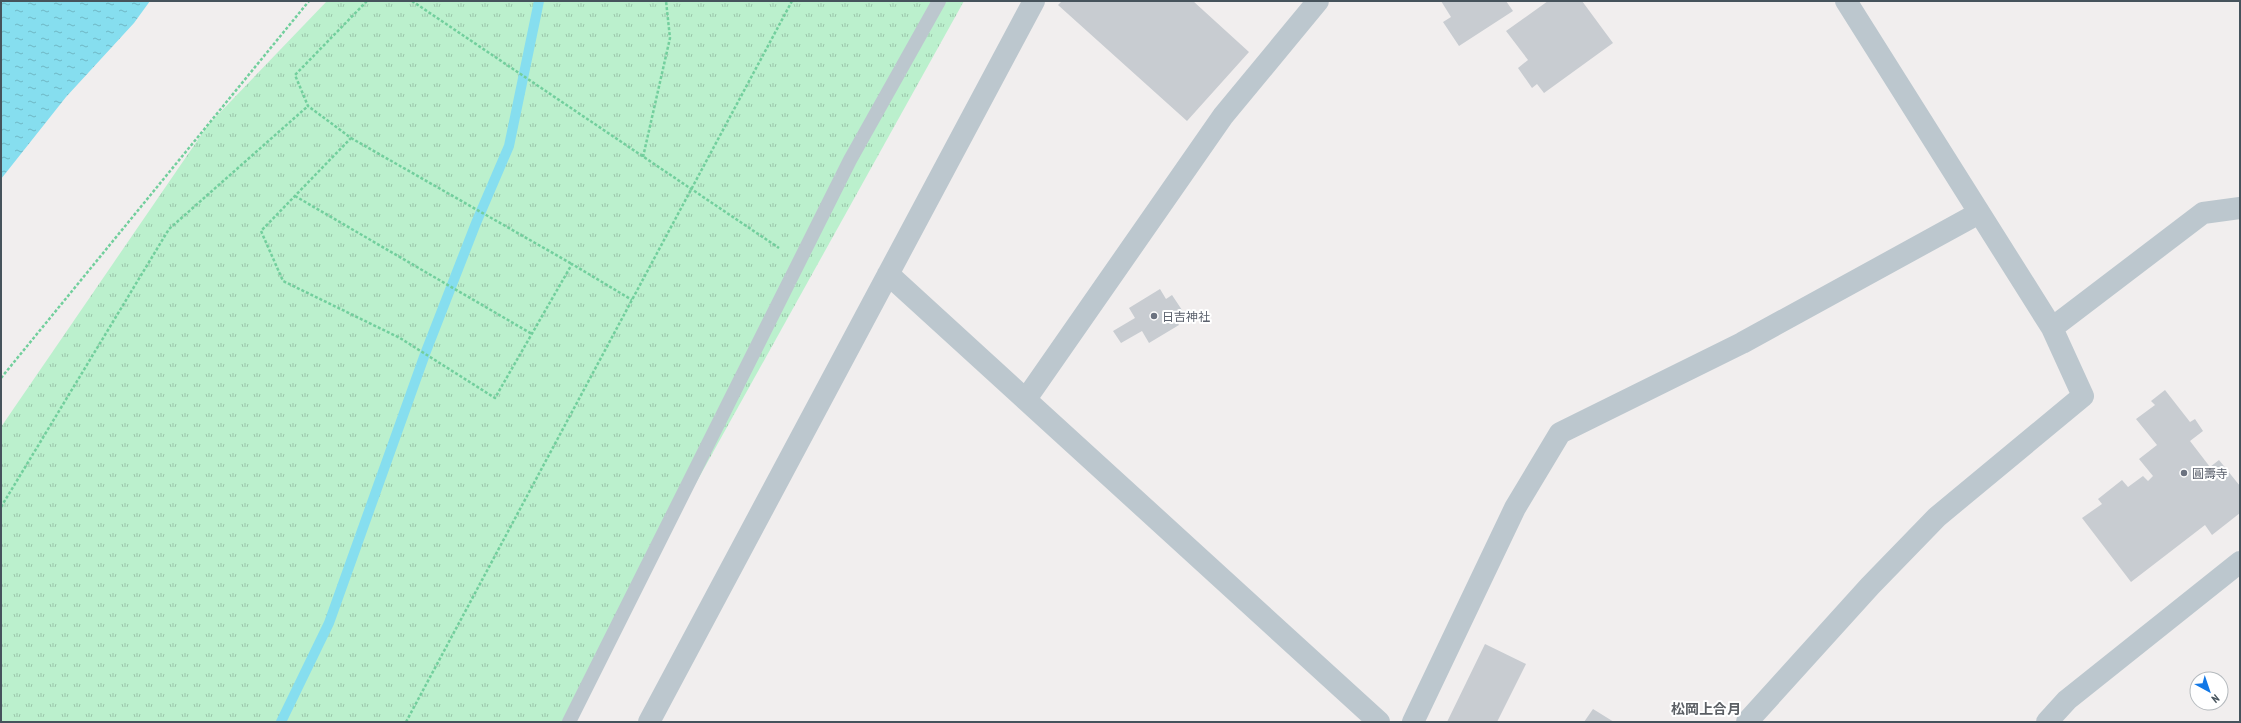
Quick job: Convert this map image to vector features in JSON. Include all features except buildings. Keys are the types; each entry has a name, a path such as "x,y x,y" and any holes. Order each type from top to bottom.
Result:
{"street":[{"path":"648,722 1034,1"},
{"path":"1026,399 1223,116 1318,1"},
{"path":"1748,722 1870,586 1937,517 2083,396 2052,328 1846,1"},
{"path":"2052,328 2203,213 2240,208"},
{"path":"1413,722 1515,508 1560,433 1742,344 1979,213"},
{"path":"888,274 1379,722"},
{"path":"2047,722 2067,700 2240,562"}],"lane":[{"path":"569,722 850,160 939,1"}],"path":[{"path":"1,378 309,1"},
{"path":"368,1 295,75 308,106 351,138 572,264 632,300"},
{"path":"412,1 799,262"},
{"path":"643,157 670,38 666,1"},
{"path":"406,722 792,1"},
{"path":"1,507 169,229 308,106"},
{"path":"351,138 261,231 283,282 400,338 495,398 572,264"},
{"path":"294,196 532,334"}],"green space":[{"path":"327,1 964,1 563,722 1,722 1,427 208,125"}],"water":[{"path":"1,1 150,1 134,23 66,97 1,179"}],"waterway":[{"path":"281,722 329,623 425,354 476,223 509,146 539,1"}],"place":[{"name":"日吉神社","path":"1154,316"},
{"name":"圓壽寺","path":"2184,473"}],"district":[{"name":"松岡上合月","path":"1706,709"}]}
